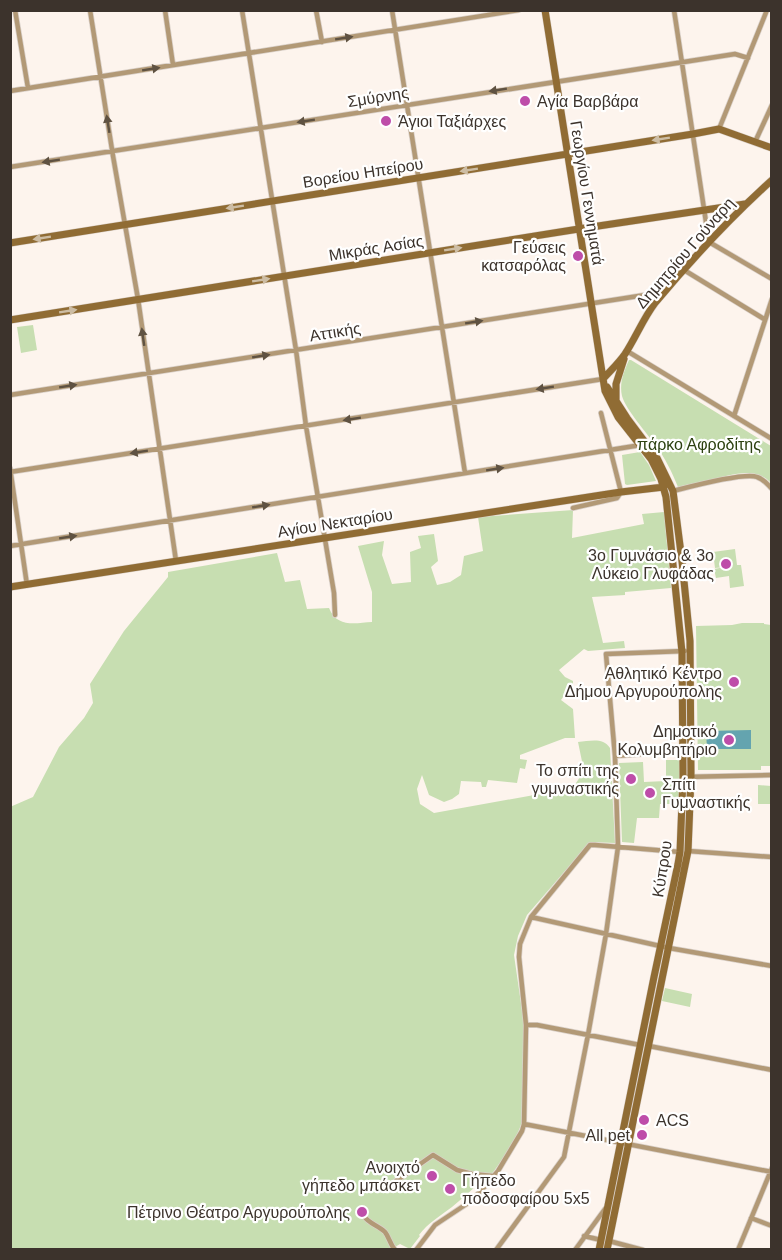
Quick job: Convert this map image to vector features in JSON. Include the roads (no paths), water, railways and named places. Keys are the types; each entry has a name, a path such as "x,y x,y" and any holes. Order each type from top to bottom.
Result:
{"main road":[{"name":"Γεωργίου Γεννηματά","path":"545,10 605,391 618,417 654,464 664,487"},
{"name":"Βορείου Ηπείρου","path":"10,243 719,129"},
{"path":"719,129 771,148"},
{"name":"Δημητρίου Γούναρη","path":"627,351 647,313 664,292 771,180"},
{"name":"Μικράς Ασίας","path":"10,320 746,204"},
{"path":"603,379 627,351"},
{"path":"616,401 616,384 627,351"},
{"name":"Γεωργίου Γεννηματά","path":"603,379 631,424 657,458 673,491"},
{"path":"664,487 673,491"},
{"name":"Κύπρου","path":"664,487 682,652 683,751 687,777"},
{"name":"Αγίου Νεκταρίου","path":"10,587 664,487"},
{"name":"Κύπρου","path":"607,1250 605,1240 608,1205 649,1046 669,948 684,852 691,651 673,491"},
{"name":"Κύπρου","path":"599,1250 605,1240 640,1045 684,852"}],"street":[{"path":"15,10 28,88"},
{"path":"90,10 138,299 176,561"},
{"path":"165,10 173,65"},
{"path":"242,10 334,593 335,615"},
{"path":"316,10 322,42"},
{"path":"392,10 465,473"},
{"path":"468,10 469,18"},
{"path":"10,91 519,10"},
{"path":"674,10 710,242 771,279"},
{"path":"719,129 767,10"},
{"name":"Σμύρνης","path":"10,167 735,54 748,58"},
{"path":"755,142 771,105"},
{"path":"684,270 764,319"},
{"name":"Αττικής","path":"10,395 664,292"},
{"path":"734,416 771,299"},
{"path":"627,351 771,439"},
{"path":"27,585 11,471 603,379"},
{"path":"573,508 618,498 621,492 602,412"},
{"path":"10,546 641,445"},
{"path":"673,491 750,476 766,482 771,489"},
{"path":"496,1250 562,1161 588,1035 606,934 618,847 615,756 606,654 691,651"},
{"path":"615,756 683,751"},
{"path":"687,777 771,775"},
{"path":"416,1250 435,1225 468,1203 493,1176 517,1142 524,1124 526,1025 519,951 522,938 531,917 591,845 771,857"},
{"path":"531,917 669,948 771,966"},
{"path":"526,1025 537,1025 640,1045"},
{"path":"649,1046 771,1070"},
{"path":"524,1124 771,1170 738,1250"},
{"path":"386,1188 433,1155 454,1169 493,1176"},
{"path":"447,1174 454,1169"},
{"path":"574,1250 608,1205"},
{"path":"364,1216 368,1222 384,1231 390,1243 398,1250"},
{"path":"751,1218 771,1226"},
{"path":"584,1236 643,1250"}],"water":[{"name":"Δημοτικό Κολυμβητήριο","path":"751,730 751,749 707,749 706,731"}],"place":[{"name":"Αγία Βαρβάρα","path":"525,101"},
{"name":"Άγιοι Ταξιάρχες","path":"386,121"},
{"name":"Γεύσεις κατσαρόλας","path":"578,256"},
{"name":"3ο Γυμνάσιο & 3ο Λύκειο Γλυφάδας","path":"726,564"},
{"name":"Αθλητικό Κέντρο Δήμου Αργυρούπολης","path":"734,682"},
{"name":"Δημοτικό Κολυμβητήριο","path":"729,740"},
{"name":"Το σπίτι της γυμναστικής","path":"631,779"},
{"name":"Σπίτι Γυμναστικής","path":"650,793"},
{"name":"ACS","path":"644,1120"},
{"name":"All pet","path":"642,1135"},
{"name":"Ανοιχτό γήπεδο μπάσκετ","path":"432,1176"},
{"name":"Γήπεδο ποδοσφαίρου 5x5","path":"450,1189"},
{"name":"Πέτρινο Θέατρο Αργυρούπολης","path":"362,1212"}],"park label":[{"name":"πάρκο Αφροδίτης","path":"699,444"}]}
